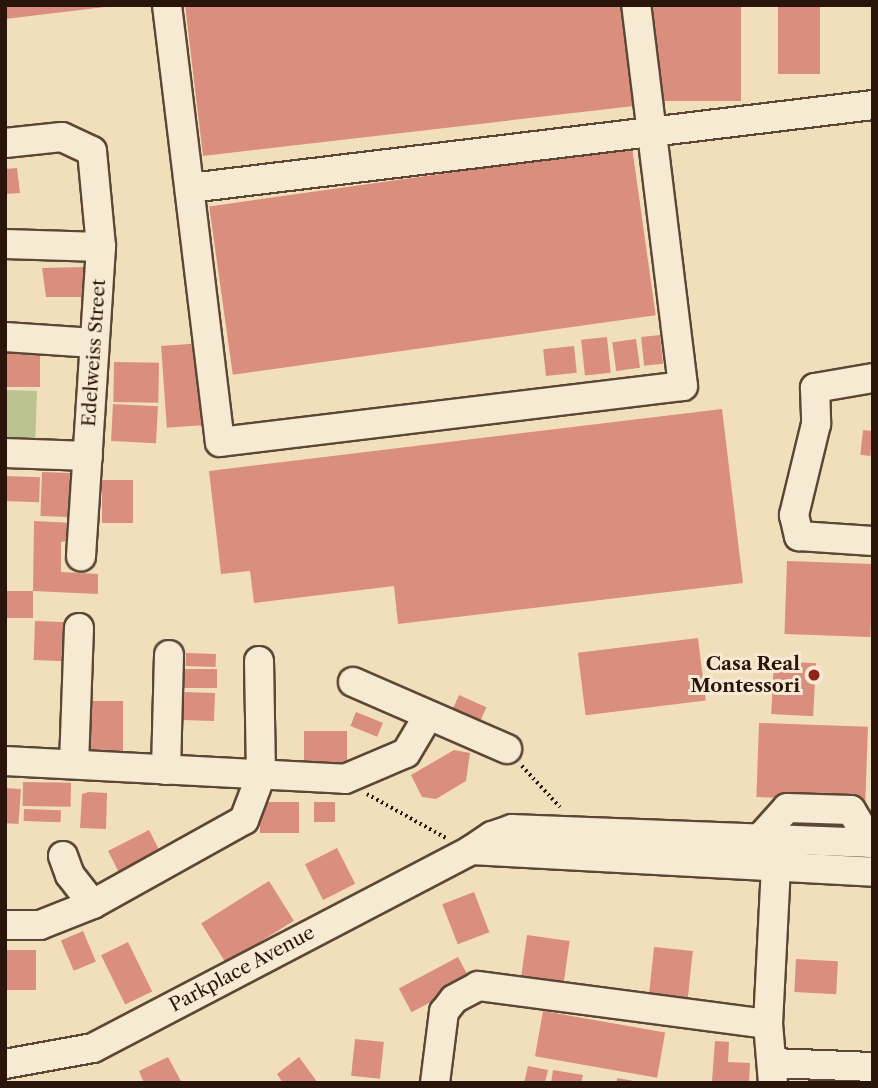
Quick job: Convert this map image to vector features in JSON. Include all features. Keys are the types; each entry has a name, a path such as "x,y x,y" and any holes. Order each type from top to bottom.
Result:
{"street":[{"path":"167,5 220,442 682,386 636,5"},
{"path":"190,188 873,105"},
{"name":"Edelweiss Street","path":"5,143 62,137 92,151 101,247 81,556"},
{"path":"5,244 101,247"},
{"path":"5,337 94,343"},
{"path":"873,378 815,388 816,424 794,515 799,536 873,541"},
{"path":"5,453 88,456"},
{"path":"74,764 79,628"},
{"path":"166,770 169,655"},
{"path":"5,925 40,925 93,904 244,820 261,775 259,661"},
{"path":"352,682 507,750"},
{"path":"5,761 345,779 406,753 428,716"},
{"name":"Parkplace Avenue","path":"5,1064 93,1048 471,850 492,836 512,829 872,843"},
{"path":"768,838 776,866 768,1024 773,1073 873,1067"},
{"path":"471,850 873,872"},
{"path":"63,856 70,875 93,904"},
{"path":"435,1083 444,1012 454,999 478,986 768,1024"}],"path":[{"path":"507,750 581,830"},
{"path":"345,779 471,850"}],"green space":[{"path":"5,390 37,391 35,445 5,444"}],"building":[{"path":"5,5 105,5 105,7 5,19"},
{"path":"185,5 622,5 634,106 203,156"},
{"path":"651,5 741,5 741,101 651,101"},
{"path":"778,5 820,5 820,74 778,74"},
{"path":"632,147 656,315 233,375 209,206"},
{"path":"17,168 20,193 5,194 5,169"},
{"path":"86,267 84,297 46,297 42,268"},
{"path":"660,335 663,364 644,366 641,337"},
{"path":"607,337 611,373 585,376 581,340"},
{"path":"636,339 640,368 616,371 612,342"},
{"path":"203,343 209,425 167,428 161,346"},
{"path":"574,346 577,373 546,376 543,349"},
{"path":"5,352 40,352 40,387 5,387"},
{"path":"114,362 159,363 158,403 113,402"},
{"path":"113,404 158,406 156,443 111,441"},
{"path":"722,409 743,583 398,624 394,586 254,603 250,571 221,574 209,471"},
{"path":"863,430 873,431 870,456 860,455"},
{"path":"42,472 79,473 77,517 40,516"},
{"path":"5,476 40,477 39,502 5,501"},
{"path":"102,480 133,480 133,523 102,523"},
{"path":"34,521 74,523 74,540 61,542 61,572 98,574 98,594 33,591"},
{"path":"787,561 873,564 870,637 784,634"},
{"path":"5,591 33,591 33,618 5,618"},
{"path":"35,621 68,622 67,661 34,660"},
{"path":"698,638 706,701 586,715 578,653"},
{"path":"186,653 216,654 216,667 186,666"},
{"path":"774,661 816,663 813,716 771,714"},
{"path":"182,669 217,669 217,688 182,688"},
{"path":"183,692 215,693 214,721 182,720"},
{"path":"459,695 486,707 475,733 448,721"},
{"path":"91,701 123,701 123,752 91,752"},
{"path":"356,712 383,723 377,737 350,726"},
{"path":"759,723 868,727 865,801 756,797"},
{"path":"304,731 347,731 347,763 304,763"},
{"path":"454,750 470,753 466,781 436,799 422,797 411,775"},
{"path":"23,782 71,783 71,807 23,806"},
{"path":"5,788 21,789 19,824 5,823"},
{"path":"107,793 106,829 80,828 82,794"},
{"path":"260,802 299,802 299,833 260,833"},
{"path":"314,802 335,802 335,822 314,822"},
{"path":"24,809 61,810 61,822 24,821"},
{"path":"149,830 161,854 120,875 108,851"},
{"path":"337,848 355,884 323,900 305,864"},
{"path":"269,881 294,921 226,963 201,923"},
{"path":"474,892 489,932 458,944 442,904"},
{"path":"83,931 96,961 74,971 61,940"},
{"path":"527,935 570,941 563,986 521,980"},
{"path":"128,942 152,991 125,1005 101,955"},
{"path":"654,947 693,951 688,999 649,995"},
{"path":"6,950 36,950 36,990 6,990"},
{"path":"458,957 471,981 412,1012 399,988"},
{"path":"796,959 838,961 836,994 794,992"},
{"path":"543,1011 665,1033 657,1078 535,1056"},
{"path":"355,1039 384,1042 380,1079 351,1076"},
{"path":"715,1041 729,1042 728,1062 750,1063 749,1083 712,1081"},
{"path":"168,1057 182,1083 144,1083 139,1071"},
{"path":"299,1057 318,1083 283,1083 277,1074"},
{"path":"528,1066 548,1070 545,1083 524,1083"},
{"path":"553,1070 583,1075 581,1083 551,1083"},
{"path":"617,1078 634,1081 634,1083 617,1083"}],"place":[{"name":"Casa Real Montessori","path":"814,675"}]}
